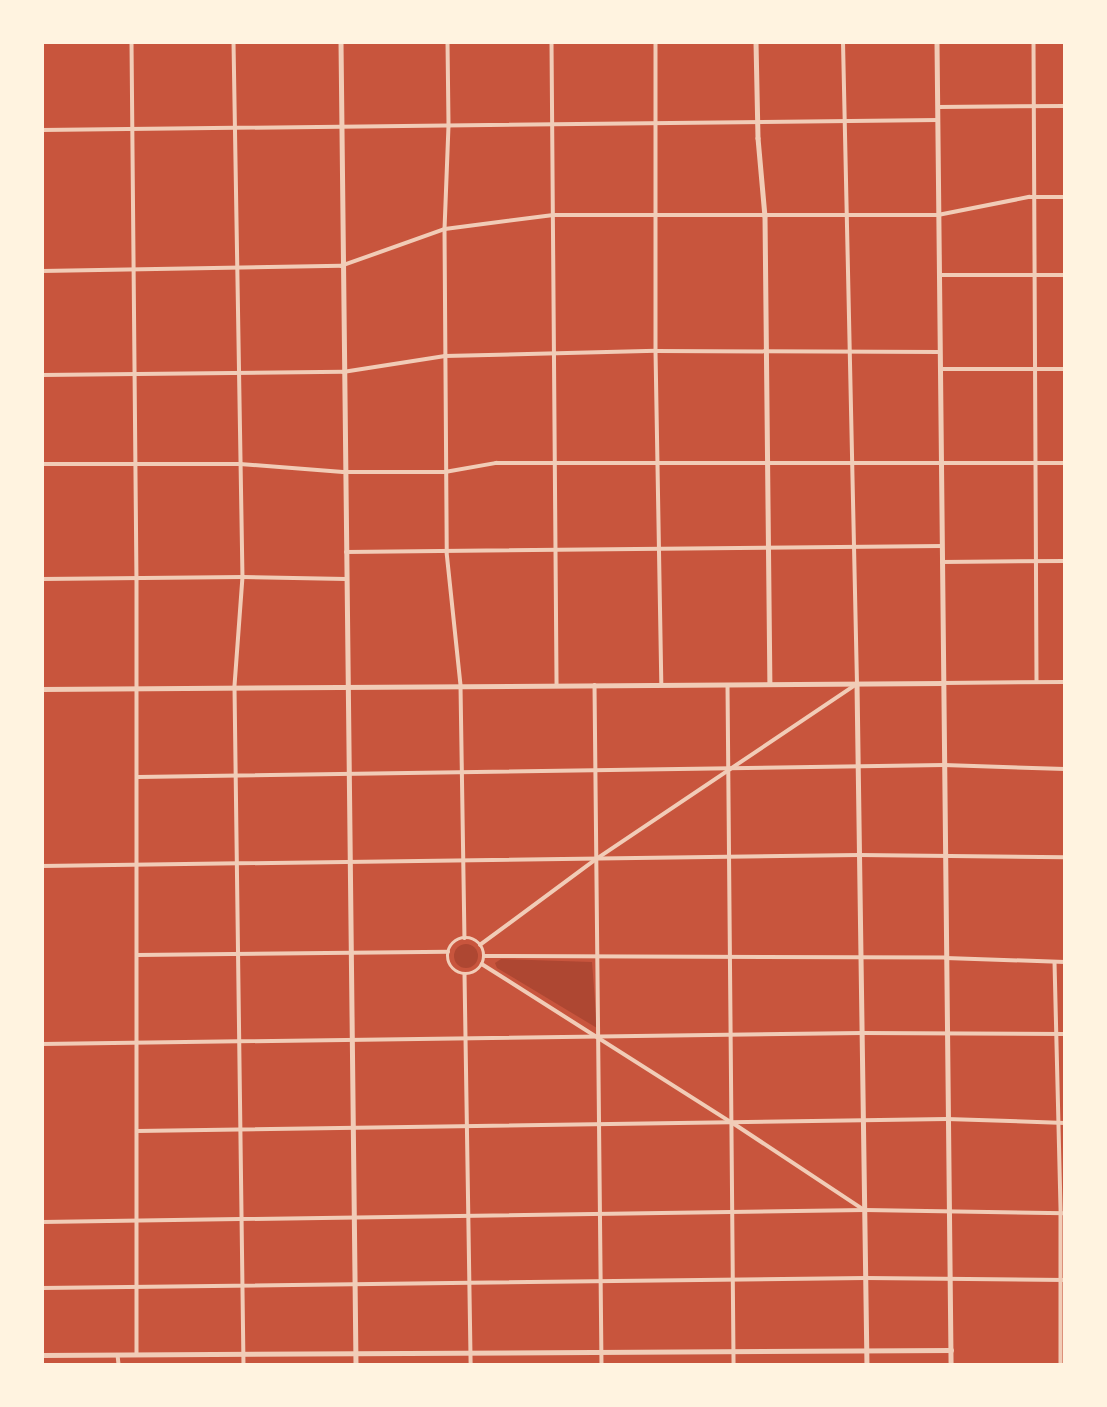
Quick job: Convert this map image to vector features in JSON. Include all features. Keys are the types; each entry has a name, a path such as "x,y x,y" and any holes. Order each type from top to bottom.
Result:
{"street":[{"path":"132,42 138,579 135,1043 137,1355"},
{"path":"234,42 243,576 235,687 244,1365"},
{"path":"341,42 341,266 352,863 356,1365"},
{"path":"447,42 449,126 445,229 445,472 447,552 461,686 465,938"},
{"path":"552,42 557,685"},
{"path":"656,42 656,351 662,685"},
{"path":"756,42 758,123 765,215 770,550 769,684"},
{"path":"843,42 856,548 867,1365"},
{"path":"937,42 951,1365"},
{"path":"1034,42 1037,682"},
{"path":"937,107 1065,106"},
{"path":"42,130 938,120"},
{"path":"42,271 341,266 445,229 553,215 938,215 1035,197 1065,197"},
{"path":"939,275 1065,275"},
{"path":"42,375 343,372 446,356 554,353 940,352"},
{"path":"940,369 1065,369"},
{"path":"42,464 240,464 344,472 445,472 491,463 1065,463"},
{"path":"345,552 770,550 942,546"},
{"path":"942,562 1065,561"},
{"path":"42,579 243,576 346,579"},
{"path":"42,689 1065,682"},
{"path":"728,684 734,1365"},
{"path":"480,945 595,860 857,684"},
{"path":"595,685 602,1365"},
{"path":"138,777 944,765 1065,769"},
{"path":"42,866 859,855 1065,857"},
{"path":"448,952 455,942 465,938 480,945"},
{"path":"480,945 483,960 865,1210"},
{"path":"137,955 448,952"},
{"path":"448,952 453,969 465,974 474,972 483,960"},
{"path":"483,960 729,956 1065,962"},
{"path":"1055,962 1063,1213 1061,1365"},
{"path":"465,974 471,1365"},
{"path":"42,1044 947,1032 1065,1034"},
{"path":"136,1131 947,1119 1065,1123"},
{"path":"42,1222 865,1210 1063,1213"},
{"path":"42,1288 866,1278 1063,1280"},
{"path":"42,1355 951,1350"},
{"path":"118,1355 119,1365"}],"shaded area":[{"path":"466,944 475,947 478,956 475,965 466,968 457,965 454,956 457,947"},
{"path":"501,959 592,962 597,1028 497,968 495,963"}]}
